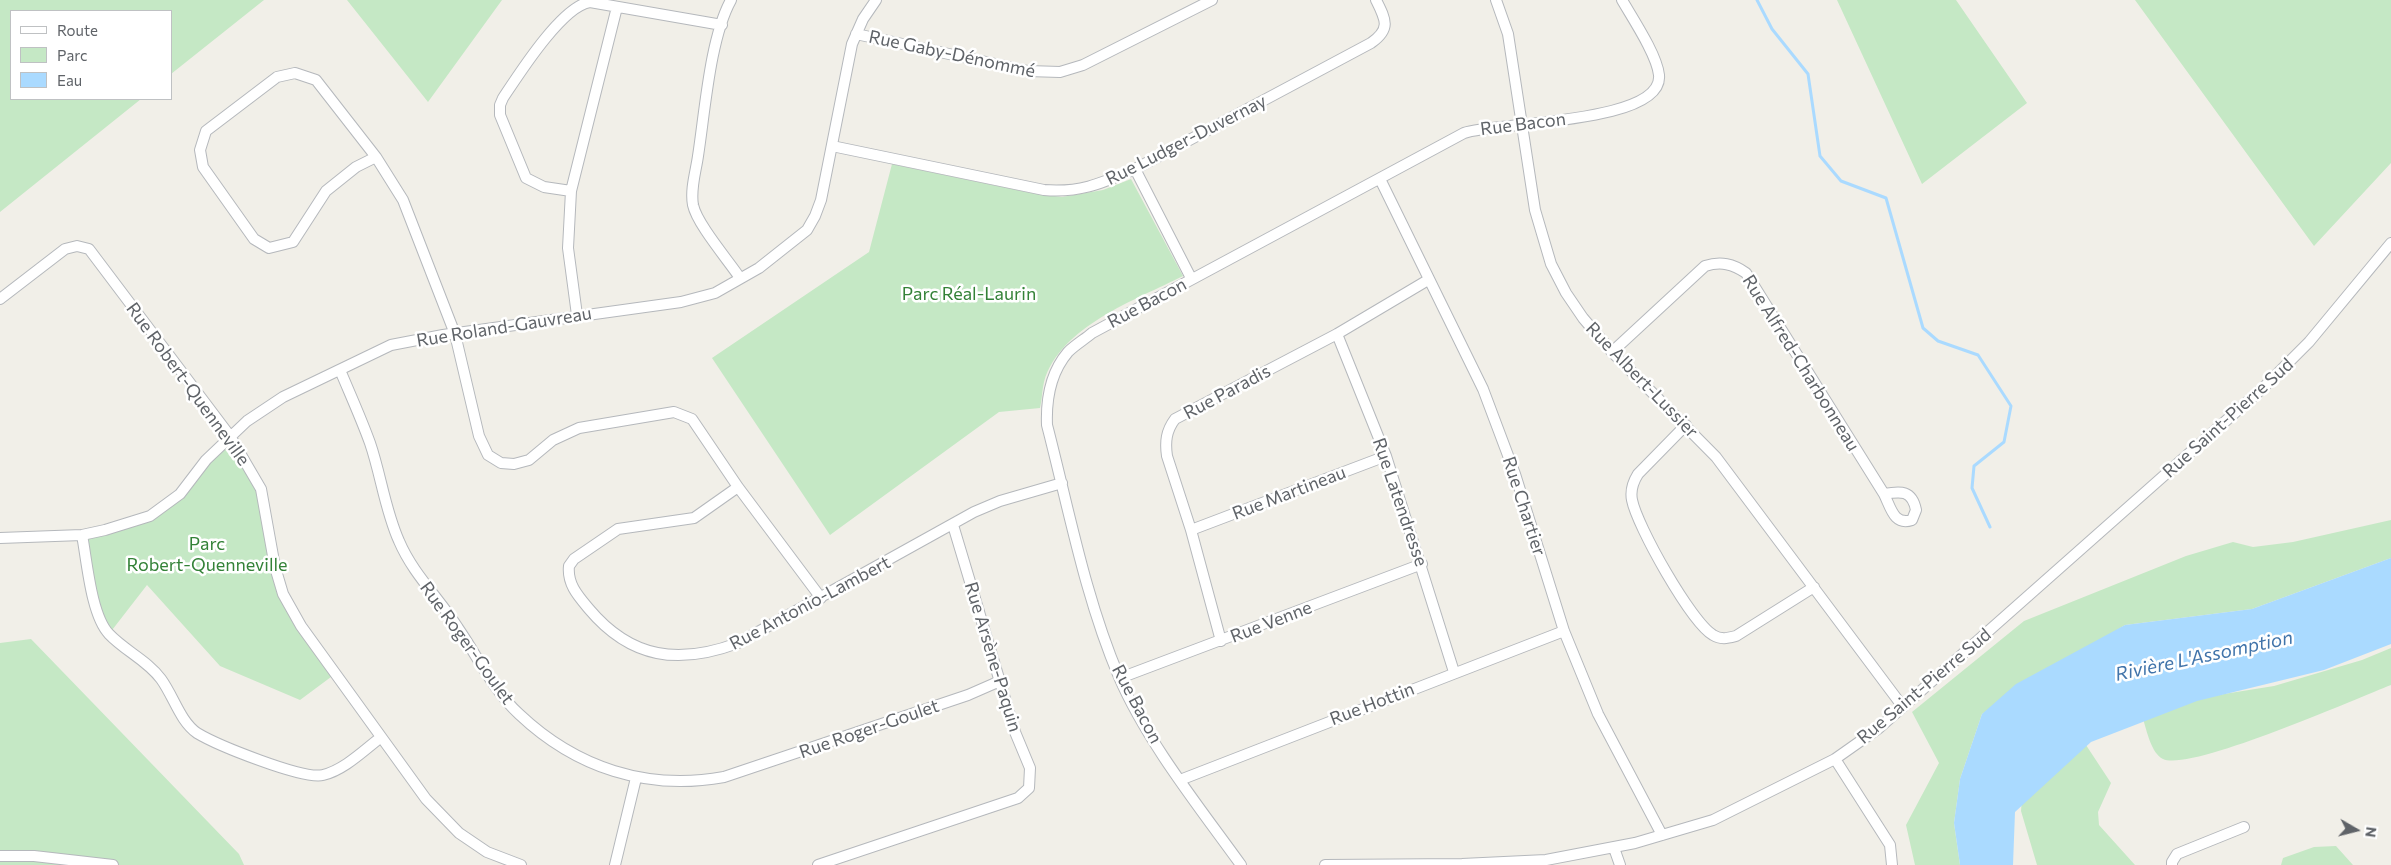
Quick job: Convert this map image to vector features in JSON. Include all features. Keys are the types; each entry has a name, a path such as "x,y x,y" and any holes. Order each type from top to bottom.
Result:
{"street":[{"path":"731,0 725,11 717,36 693,204 698,217 740,278"},
{"name":"Rue Roland-Gauvreau","path":"0,538 82,535 134,522 162,509 180,494 206,460 247,421 283,397 391,345 577,315 681,302 715,293 759,268 807,230 815,216 821,200 852,44 876,0"},
{"name":"Rue Gaby-Dénommé","path":"856,34 1028,71 1060,72 1084,65 1212,0"},
{"name":"Rue Ludger-Duvernay","path":"832,146 1044,190 1061,191 1094,187 1135,169 1380,36 1384,31 1386,23 1376,0"},
{"name":"Rue Albert-Lussier","path":"1496,0 1508,34 1535,210 1551,264 1577,310 1612,352 1716,457 1903,707"},
{"name":"Rue Bacon","path":"1241,865 1180,780 1151,735 1120,678 1088,587 1048,425 1046,409 1050,387 1068,353 1092,333 1191,278 1464,133 1483,128 1590,116 1627,107 1642,100 1655,90 1660,77 1657,64 1622,0"},
{"path":"571,191 544,187 526,178 502,121 500,106 503,98 530,58 552,31 576,8 590,2 722,25"},
{"path":"577,315 568,248 571,191 617,7"},
{"path":"376,157 356,166 326,191 293,242 269,248 254,239 203,167 200,150 206,131 277,77 295,73 316,80 376,157 403,200 455,334 482,447 488,455 501,463 514,464 529,460 553,440 579,428 674,412 692,419 738,487 821,598"},
{"path":"1135,169 1191,278"},
{"name":"Rue Chartier","path":"1380,179 1483,389 1515,474 1564,631 1598,714 1662,835"},
{"name":"Rue Saint-Pierre Sud","path":"1325,865 1462,864 1546,860 1614,848 1713,820 1835,759 1879,728 2264,387 2310,342 2391,243"},
{"name":"Rue Robert-Quenneville","path":"0,299 65,249 77,246 90,249 230,436 261,489 274,567 283,594 301,626 426,800 459,833 487,852 521,865"},
{"name":"Rue Alfred-Charbonneau","path":"1612,352 1706,266 1715,263 1736,266 1746,273 1884,494"},
{"name":"Rue Paradis","path":"1221,641 1191,530 1167,456 1169,427 1175,419 1337,334 1428,280"},
{"name":"Rue Latendresse","path":"1337,334 1386,456 1422,564 1454,672"},
{"name":"Rue Roger-Goulet","path":"340,370 370,443 398,541 423,584 458,627 489,678 519,714 556,744 600,767 636,778 701,781 742,772 968,695 1000,681"},
{"path":"1686,425 1638,474 1632,483 1632,501 1643,528 1700,623 1714,636 1721,638 1736,636 1814,587"},
{"name":"Rue Martineau","path":"1191,530 1386,456"},
{"name":"Rue Antonio-Lambert","path":"738,487 694,518 618,529 574,559 569,566 570,582 602,624 620,639 642,650 668,656 691,656 715,652 738,644 1000,501 1062,483"},
{"name":"Rue Arsène-Paquin","path":"818,865 1018,798 1029,788 1030,768 1015,732 953,525"},
{"path":"82,535 98,619 109,634 156,673 168,690 186,723 197,733 298,774 317,776 334,771 380,738"},
{"name":"Rue Venne","path":"1120,678 1422,564"},
{"name":"Rue Hottin","path":"1180,780 1454,672 1564,631"},
{"path":"1835,759 1890,845 1892,865"},
{"path":"615,865 636,778"},
{"path":"2172,865 2177,854 2244,828"},
{"path":"1614,848 1620,865"},
{"path":"0,856 34,856 112,865"}],"green space":[{"path":"0,0 264,0 172,73 172,10 10,10 10,100 140,100 0,212"},
{"path":"347,0 502,0 428,102"},
{"path":"1837,0 1956,0 2027,103 1922,184"},
{"path":"2135,0 2391,0 2391,163 2314,246"},
{"name":"Parc Réal-Laurin","path":"892,164 1032,193 1062,197 1103,190 1131,179 1183,276 1102,317 1066,345 1053,362 1044,382 1040,408 999,412 830,535 712,358 869,252"},
{"name":"Parc Robert-Quenneville","path":"230,436 261,489 283,594 335,674 300,700 220,666 147,585 109,634 98,619 82,535 162,509"},
{"path":"2391,520 2391,558 2252,609 2125,625 1982,714 1960,779 1954,823 1960,865 1915,865 1906,825 1939,763 1912,712 2024,621 2186,556 2233,542 2253,547 2293,542"},
{"path":"31,639 239,854 244,865 0,865 0,643"},
{"path":"2391,648 2391,685 2274,732 2205,755 2179,760 2163,759 2155,752 2150,741 2143,719 2205,697 2274,686 2362,660"},
{"path":"2084,742 2111,783 2098,812 2099,825 2135,865 2037,865 2021,811 2023,785"},
{"path":"2336,846 2353,865 2281,865 2283,858 2314,847"}],"water":[{"name":"Rivière L'Assomption","path":"2391,558 2391,644 2324,670 2197,701 2091,742 2015,812 2013,865 1960,865 1954,823 1960,779 1982,714 2016,684 2125,625 2252,609"}],"waterway":[{"path":"1757,0 1772,29 1808,74 1820,156 1841,181 1886,198 1923,328 1938,341 1978,355 2011,406 2004,442 1974,466 1972,488 1990,527"}]}
